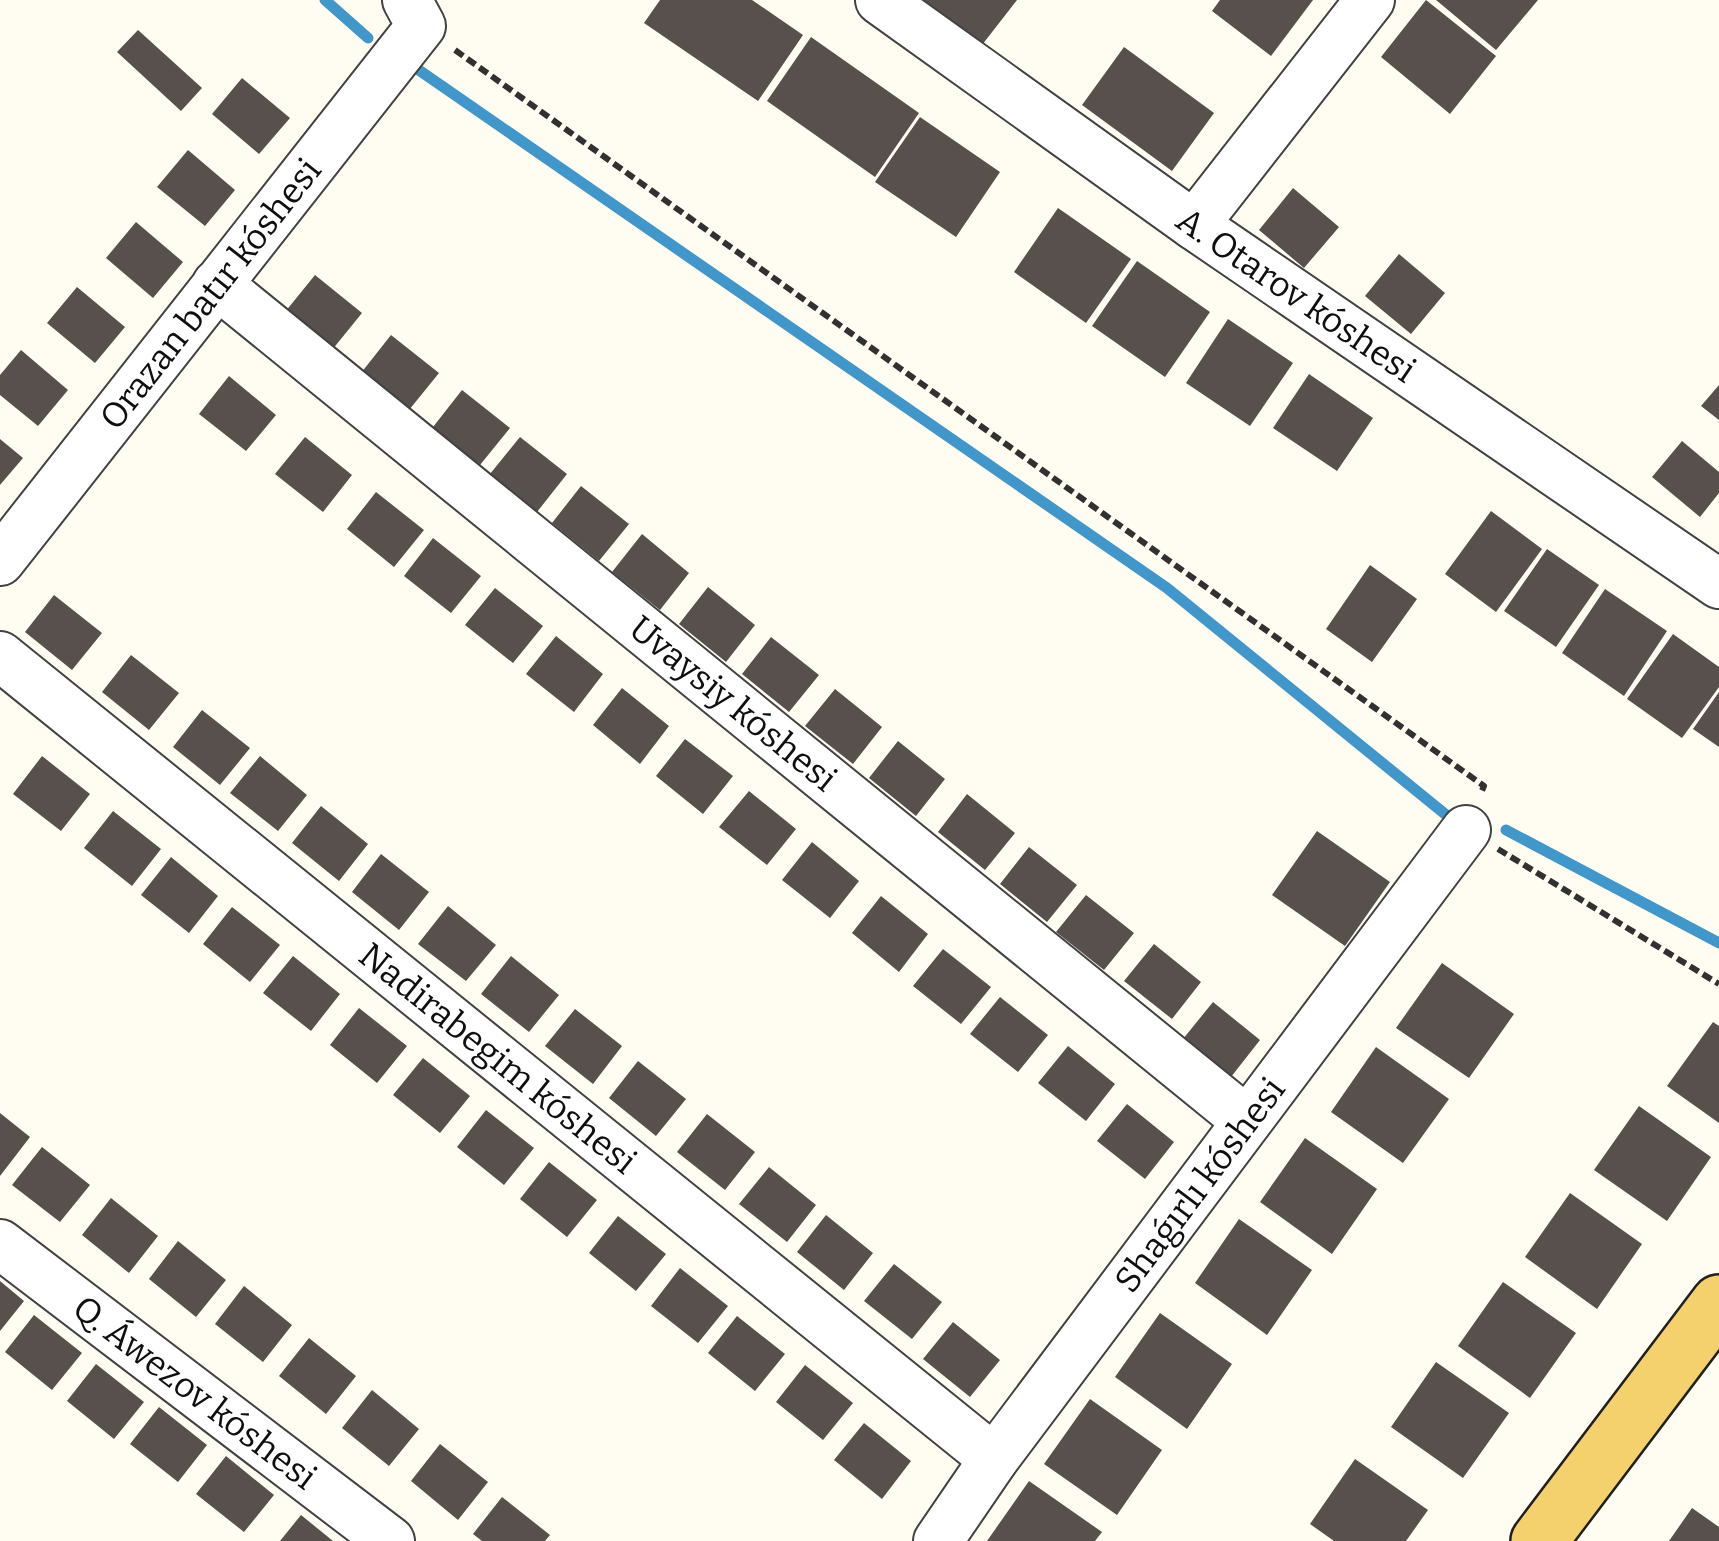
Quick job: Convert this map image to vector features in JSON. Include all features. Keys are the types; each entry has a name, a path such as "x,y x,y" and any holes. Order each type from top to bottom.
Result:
{"main road":[{"path":"1539,1541 1719,1303"}],"street":[{"name":"A. Otarov kóshesi","path":"880,0 1194,224 1715,574"},
{"path":"1194,224 1370,0"},
{"name":"Orazan batır kóshesi","path":"0,561 217,284 414,13"},
{"name":"Uvaysiy kóshesi","path":"217,284 1248,1121"},
{"name":"Nadirabegim kóshesi","path":"0,656 994,1459"},
{"name":"Shaǵırlı kóshesi","path":"938,1541 994,1459 1466,830"},
{"name":"Q. Áwezov kóshesi","path":"0,1244 390,1541"}],"path":[{"path":"414,13 1484,786 1466,830 1719,984"}],"building":[{"path":"660,0 752,0 803,35 758,101 644,23"},
{"path":"924,0 1017,0 982,45"},
{"path":"1220,0 1313,0 1271,56 1212,11"},
{"path":"1426,0 1496,56 1450,114 1381,57"},
{"path":"1436,0 1538,0 1496,50"},
{"path":"138,30 202,88 181,111 117,52"},
{"path":"811,37 919,113 875,177 767,101"},
{"path":"1124,47 1214,113 1172,171 1082,105"},
{"path":"242,78 290,118 259,154 212,114"},
{"path":"920,117 1000,172 956,237 875,182"},
{"path":"188,150 235,190 205,226 157,187"},
{"path":"1293,188 1339,227 1304,268 1259,230"},
{"path":"1058,208 1131,259 1086,323 1014,272"},
{"path":"136,222 183,262 153,298 106,258"},
{"path":"1399,254 1445,293 1411,334 1365,296"},
{"path":"1137,261 1210,312 1165,377 1092,326"},
{"path":"315,275 362,313 332,350 285,312"},
{"path":"77,287 125,327 95,363 47,323"},
{"path":"1228,319 1293,363 1250,426 1186,383"},
{"path":"391,335 439,373 409,410 361,373"},
{"path":"21,350 68,390 38,426 0,395 0,375"},
{"path":"1309,374 1373,418 1337,471 1273,428"},
{"path":"229,376 276,415 246,451 199,414"},
{"path":"1719,385 1719,420 1701,406"},
{"path":"462,390 510,428 480,465 433,427"},
{"path":"305,437 352,475 323,512 275,474"},
{"path":"520,437 567,474 537,512 490,474"},
{"path":"0,439 23,458 0,485"},
{"path":"1682,441 1719,472 1719,493 1700,517 1652,477"},
{"path":"581,486 629,524 599,561 552,523"},
{"path":"376,492 424,530 394,567 347,529"},
{"path":"1491,511 1542,549 1496,612 1445,574"},
{"path":"642,534 689,573 660,610 612,572"},
{"path":"433,538 481,576 451,613 404,576"},
{"path":"1547,549 1599,585 1556,647 1504,611"},
{"path":"1370,565 1417,599 1372,662 1326,629"},
{"path":"708,587 755,625 726,662 679,624"},
{"path":"495,588 543,626 513,663 465,625"},
{"path":"1605,589 1667,631 1624,696 1562,653"},
{"path":"54,595 102,633 72,670 25,632"},
{"path":"1673,634 1719,667 1719,687 1682,738 1627,699"},
{"path":"556,636 603,674 574,712 526,674"},
{"path":"771,637 819,675 789,712 742,674"},
{"path":"131,655 179,693 149,730 102,692"},
{"path":"622,688 669,726 640,764 593,725"},
{"path":"835,689 882,727 853,764 805,726"},
{"path":"1719,692 1719,747 1693,729"},
{"path":"202,710 250,748 220,785 173,747"},
{"path":"685,739 733,776 703,814 656,776"},
{"path":"898,741 945,779 916,816 869,778"},
{"path":"42,756 90,794 61,831 13,794"},
{"path":"260,756 307,795 278,831 230,793"},
{"path":"749,791 796,829 767,865 719,827"},
{"path":"967,794 1015,833 985,870 938,832"},
{"path":"321,806 368,844 339,881 292,843"},
{"path":"113,811 161,849 132,886 84,848"},
{"path":"1317,831 1390,882 1345,946 1272,895"},
{"path":"812,842 859,881 830,918 782,880"},
{"path":"1029,847 1077,885 1047,922 1000,884"},
{"path":"381,854 429,892 399,930 352,892"},
{"path":"171,857 218,896 189,933 141,895"},
{"path":"1086,895 1134,933 1104,970 1056,932"},
{"path":"881,896 928,934 899,972 852,933"},
{"path":"448,906 496,945 466,981 418,944"},
{"path":"232,907 280,945 250,982 203,944"},
{"path":"1154,944 1201,982 1172,1019 1124,981"},
{"path":"943,949 991,987 961,1024 913,986"},
{"path":"293,956 340,994 311,1031 263,993"},
{"path":"511,956 559,995 529,1032 481,994"},
{"path":"1442,963 1514,1014 1469,1078 1396,1028"},
{"path":"1000,997 1048,1035 1018,1072 970,1034"},
{"path":"1213,1002 1260,1040 1231,1077 1183,1039"},
{"path":"359,1008 407,1046 377,1083 330,1045"},
{"path":"575,1009 622,1046 593,1084 545,1046"},
{"path":"1713,1022 1719,1026 1719,1123 1667,1086"},
{"path":"1068,1046 1115,1084 1086,1121 1038,1083"},
{"path":"1376,1047 1449,1099 1403,1163 1331,1112"},
{"path":"423,1058 470,1096 440,1133 393,1095"},
{"path":"638,1061 686,1099 656,1136 609,1098"},
{"path":"1127,1104 1174,1142 1145,1179 1097,1141"},
{"path":"1639,1106 1711,1157 1667,1221 1594,1170"},
{"path":"486,1110 534,1148 504,1185 457,1147"},
{"path":"0,1113 30,1137 0,1176"},
{"path":"707,1114 755,1152 725,1190 677,1152"},
{"path":"1305,1138 1377,1189 1332,1254 1260,1202"},
{"path":"42,1147 90,1185 60,1222 12,1185"},
{"path":"549,1162 597,1200 567,1237 520,1199"},
{"path":"769,1167 816,1205 787,1242 739,1204"},
{"path":"1570,1193 1642,1244 1597,1309 1525,1257"},
{"path":"111,1198 158,1236 129,1273 82,1235"},
{"path":"826,1215 873,1253 844,1290 797,1252"},
{"path":"618,1216 666,1254 636,1291 589,1253"},
{"path":"1239,1219 1312,1270 1267,1335 1195,1283"},
{"path":"178,1241 226,1280 196,1317 149,1279"},
{"path":"894,1264 942,1302 912,1339 864,1301"},
{"path":"680,1268 728,1306 698,1343 651,1306"},
{"path":"0,1281 24,1301 0,1331"},
{"path":"1503,1282 1576,1333 1530,1398 1458,1346"},
{"path":"244,1286 292,1325 263,1362 215,1324"},
{"path":"1160,1313 1232,1364 1187,1429 1115,1377"},
{"path":"34,1315 82,1353 52,1390 5,1352"},
{"path":"737,1316 785,1354 755,1391 708,1353"},
{"path":"953,1322 1000,1360 970,1397 923,1359"},
{"path":"309,1338 356,1376 326,1414 279,1376"},
{"path":"1436,1362 1509,1413 1463,1478 1391,1427"},
{"path":"96,1364 144,1402 114,1439 67,1401"},
{"path":"805,1365 853,1403 823,1440 776,1402"},
{"path":"372,1390 419,1429 389,1466 342,1428"},
{"path":"1090,1399 1162,1450 1117,1515 1044,1464"},
{"path":"159,1407 207,1445 178,1482 130,1444"},
{"path":"864,1423 911,1461 882,1499 834,1460"},
{"path":"440,1444 488,1482 458,1520 411,1481"},
{"path":"226,1456 274,1495 244,1532 196,1494"},
{"path":"1355,1459 1428,1510 1406,1541 1334,1541 1310,1524"},
{"path":"1029,1481 1102,1532 1095,1541 987,1541"},
{"path":"502,1497 550,1535 545,1541 482,1541 473,1534"},
{"path":"1692,1508 1719,1527 1719,1541 1669,1541"},
{"path":"301,1515 333,1541 280,1541"}],"waterway":[{"path":"325,0 368,38"},
{"path":"413,66 1167,588 1445,814"},
{"path":"1506,830 1719,943"}]}
